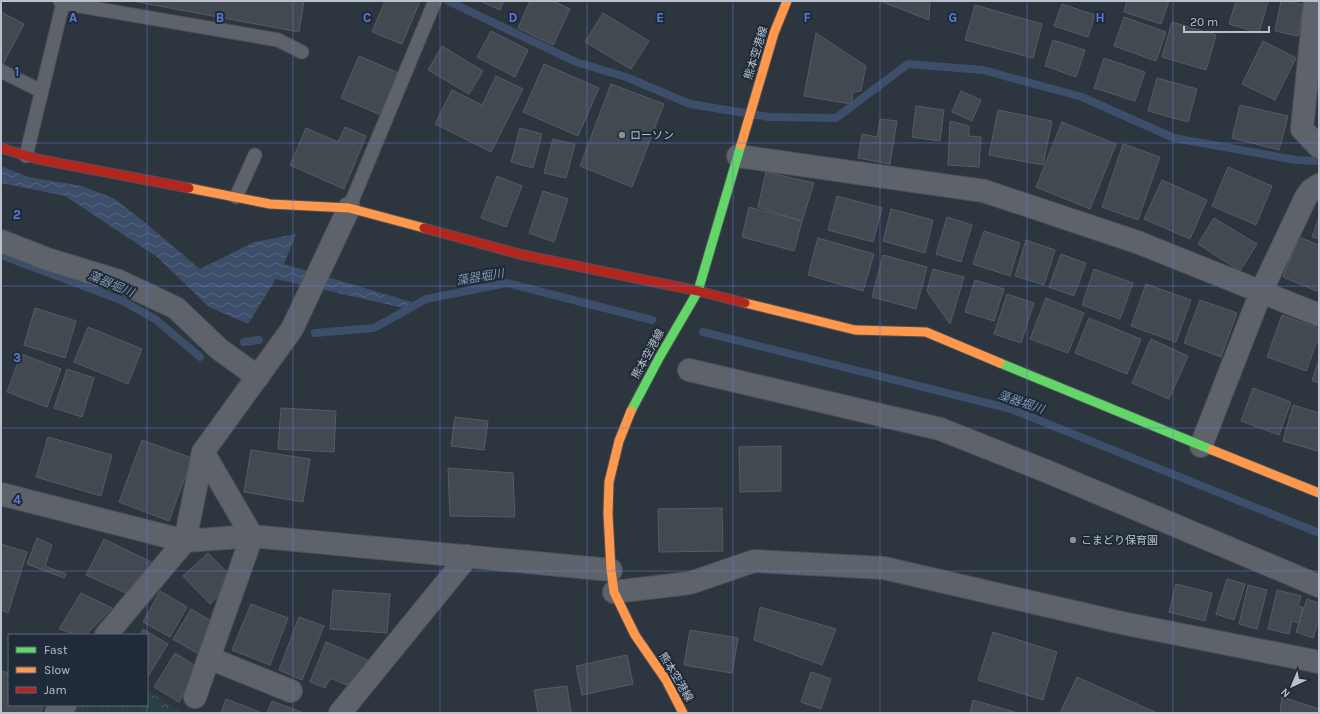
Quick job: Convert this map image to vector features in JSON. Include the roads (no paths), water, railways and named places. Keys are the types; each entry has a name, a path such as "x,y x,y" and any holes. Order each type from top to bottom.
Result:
{"street":[{"name":"熊本空港線","path":"684,713 666,680 635,635 614,592 611,570 608,514 609,482 619,441 635,404 659,358 698,291 774,33 787,1"},
{"path":"1315,1 1302,129 1319,147"},
{"path":"1,148 37,159 270,204 348,208 519,254 698,291 855,330 926,332 1201,446 1319,493"},
{"path":"738,156 984,192 1137,242 1319,315"},
{"path":"1201,446 1261,292 1306,197 1311,190 1319,186"},
{"path":"107,634 185,541 203,452 292,329 348,208"},
{"path":"1,241 47,259 118,281 176,308 219,349 258,377"},
{"path":"689,370 940,428 1319,586"},
{"path":"195,697 252,536 203,452"},
{"path":"1,494 185,541 252,536 611,570"},
{"path":"340,713 468,556"},
{"path":"614,592 690,583 754,561 884,568 1122,623 1319,662"},
{"path":"209,658 291,691"},
{"path":"56,713 64,706"}],"lane":[{"path":"348,208 435,1"},
{"path":"26,156 62,2 278,40 302,52"},
{"path":"1,71 41,91"},
{"path":"236,197 255,155"}],"water":[{"path":"1,166 28,177 82,186 115,199 200,269 254,242 296,234 284,264 418,304 408,309 276,279 248,324 209,307 157,257 65,196 1,183"}],"waterway":[{"path":"448,1 576,62 626,77 690,104 769,117 836,118 908,64 983,70 1082,97 1174,138 1296,160 1319,161"},
{"name":"藻器堀川","path":"1,255 121,300 155,319 200,357"},
{"name":"藻器堀川","path":"315,333 374,328 426,299 507,283 652,320"},
{"name":"藻器堀川","path":"703,332 1011,409 1319,533"},
{"name":"藻器堀川","path":"244,342 259,340"}],"place":[{"name":"ローソン","path":"622,135"},
{"name":"こまどり保育園","path":"1073,540"}]}
